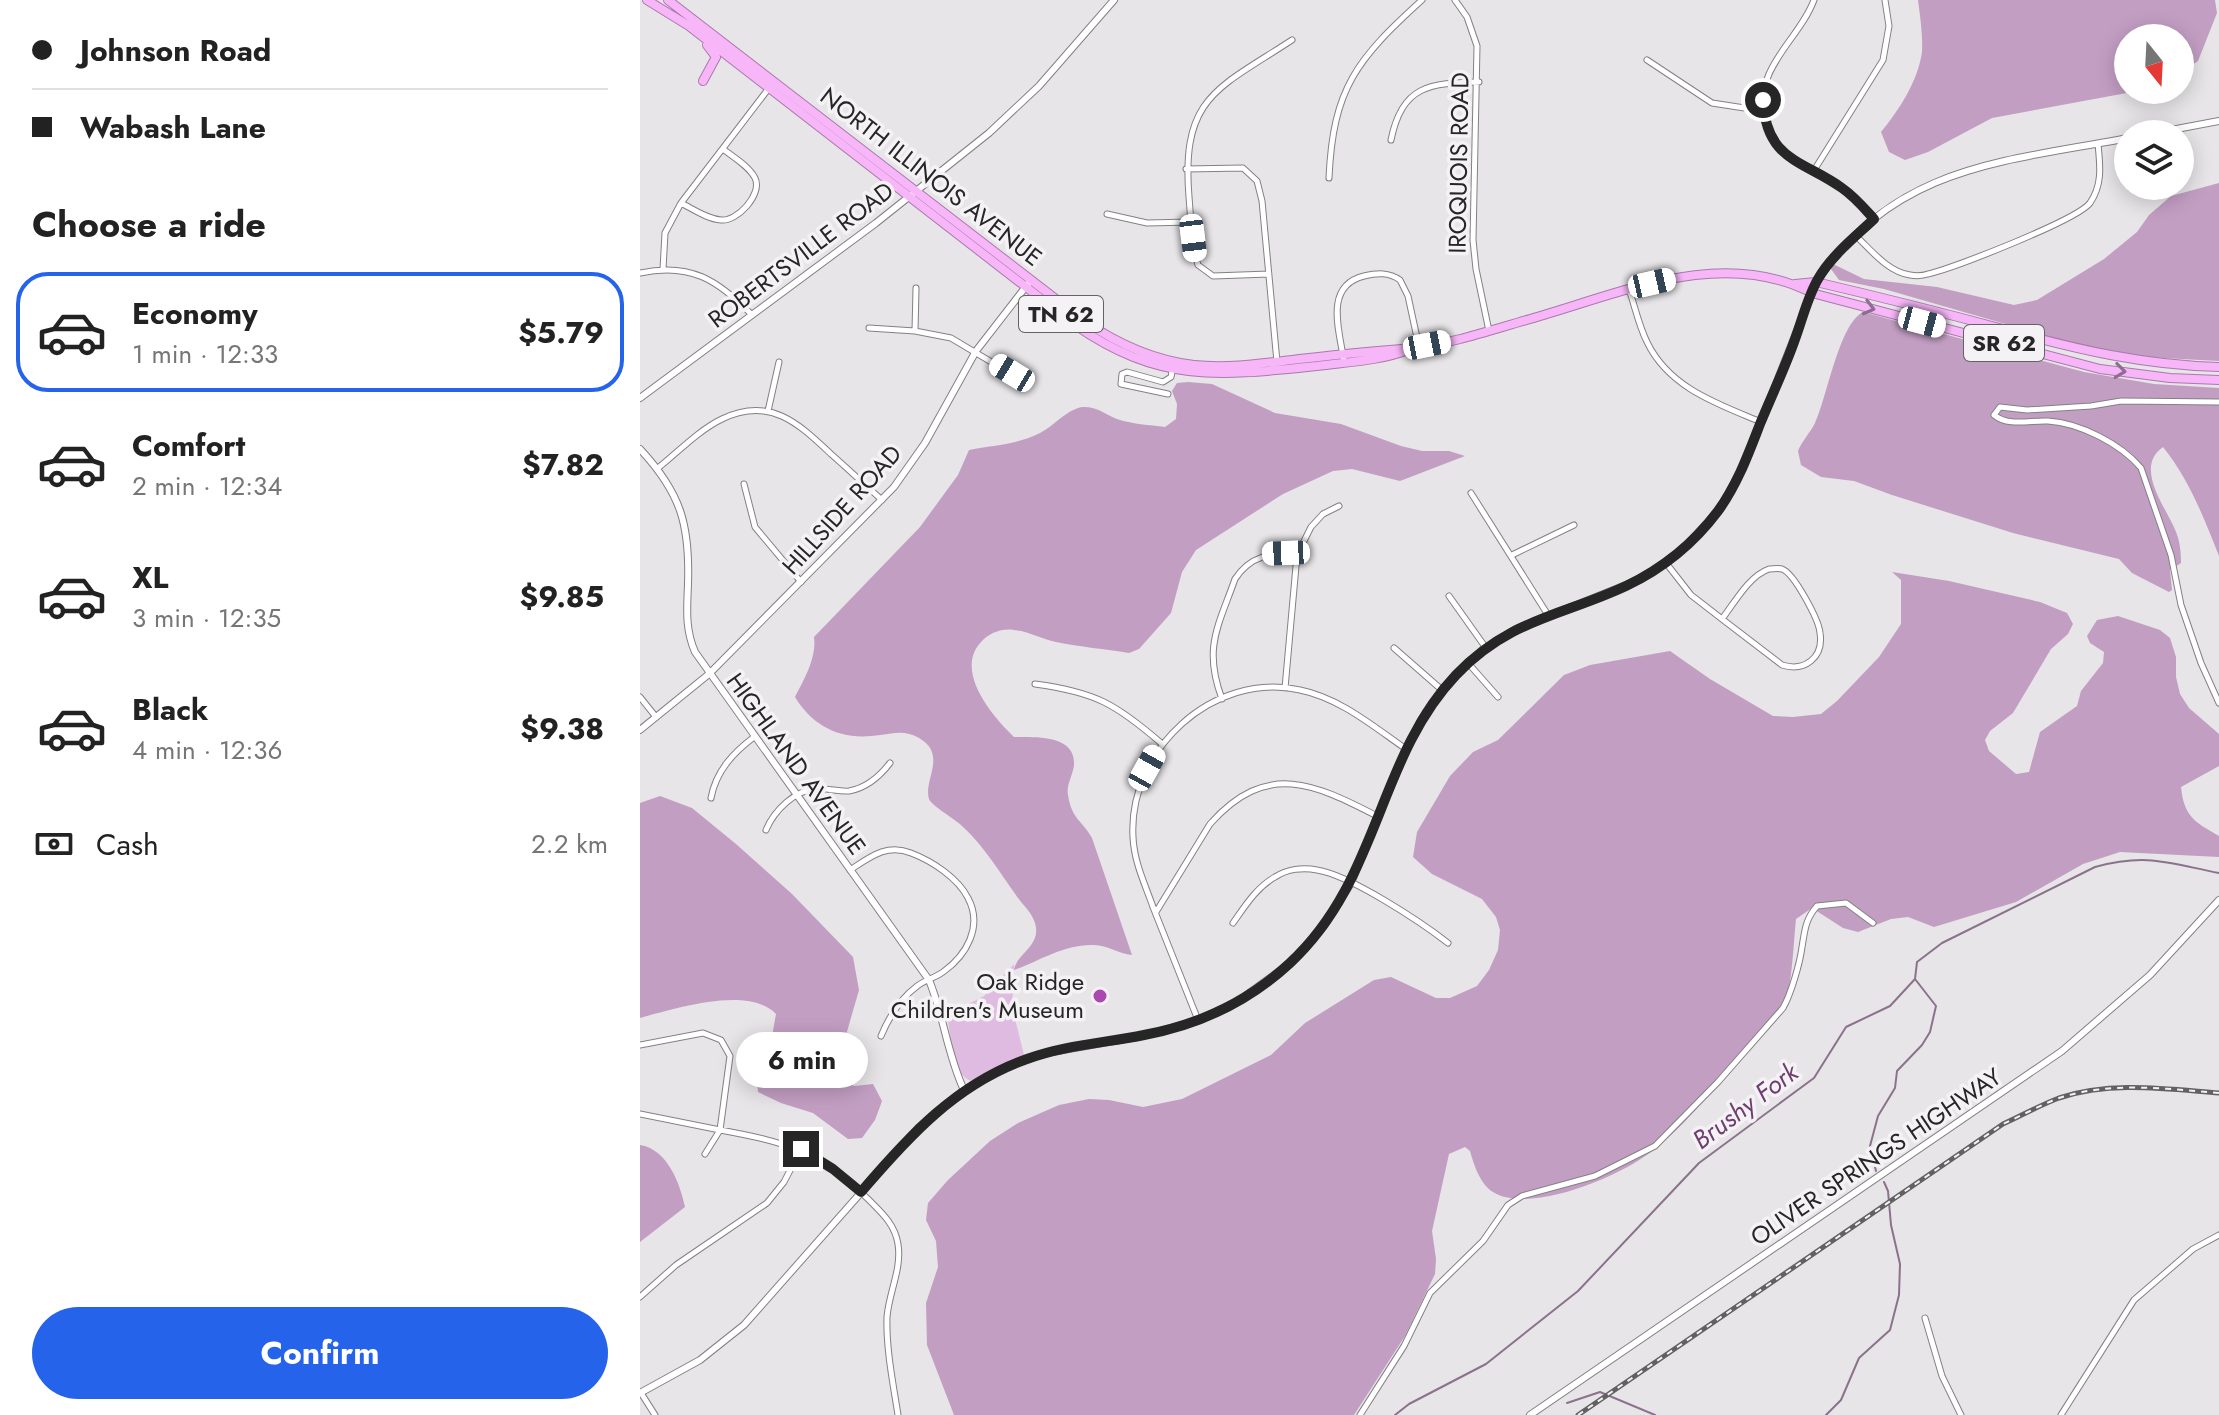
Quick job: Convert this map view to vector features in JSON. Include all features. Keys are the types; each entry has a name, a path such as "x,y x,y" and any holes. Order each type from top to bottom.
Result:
{"highway":[{"name":"NORTH ILLINOIS AVENUE","path":"668,0 772,85 1028,283 1115,340 1174,366 1277,366 1416,347 1489,331 1675,278 1717,273 1761,276 1795,284"},
{"path":"640,2 651,2"},
{"name":"TN 62","path":"651,2 772,85"},
{"path":"672,14 714,51 714,63 703,81 722,61 734,61"},
{"name":"SR 62","path":"1795,284 1816,282 2051,344 2119,358 2219,367"},
{"name":"SR 62","path":"1795,284 1812,293 2100,369 2170,378 2219,380"}],"street":[{"name":"ROBERTSVILLE ROAD","path":"640,398 876,223 989,133 1064,59 1114,0"},
{"path":"1329,178 1337,113 1350,79 1377,42 1422,0"},
{"name":"IROQUOIS ROAD","path":"1455,0 1467,18 1477,46 1479,82 1473,240 1489,331"},
{"path":"1814,0 1808,15 1769,75 1764,111 1769,131 1792,160 1844,189 1874,219"},
{"path":"1813,172 1883,60 1889,26 1885,0"},
{"path":"1269,274 1218,277 1206,273 1198,265 1186,169 1191,132 1208,99 1223,85 1292,40"},
{"path":"1647,60 1712,103 1764,111"},
{"path":"1391,140 1397,117 1415,94 1442,82 1479,82"},
{"path":"663,269 665,233 681,203 772,85"},
{"path":"2194,126 2219,121"},
{"path":"655,1415 640,1393 700,1360 744,1325 919,1127 964,1090 1010,1065 1046,1053 1154,1033 1198,1020 1247,996 1289,964 1324,926 1351,883 1406,749 1442,690 1486,648 1516,629 1617,590 1666,563 1702,531 1719,510 1733,487 1761,422 1816,282 1830,263 1874,219 1905,197 1953,173 2114,141"},
{"path":"1856,236 1889,266 1903,274 1925,276 1961,263 2083,210 2097,192 2100,180 2098,144"},
{"path":"681,203 724,221 732,219 744,209 756,192 757,181 751,172 723,149"},
{"path":"1186,169 1240,168 1254,176 1260,189 1277,366"},
{"path":"1107,214 1147,223 1191,222"},
{"path":"640,273 663,269 689,272 717,283 752,315"},
{"path":"1344,358 1337,313 1341,291 1348,283 1374,275 1391,275 1400,280 1405,288 1416,347"},
{"name":"HILLSIDE ROAD","path":"640,730 709,674 882,500 925,443 976,351 1028,283"},
{"path":"915,331 916,288"},
{"path":"1629,289 1645,338 1656,359 1701,397 1761,422"},
{"path":"869,328 915,331 951,338 1025,382"},
{"path":"768,411 779,362"},
{"path":"1168,394 1121,384 1120,378 1127,372 1163,382 1171,377 1174,366"},
{"path":"2219,402 2121,401 2027,410 2000,407 1994,415 2008,422 2050,421 2084,428 2134,459 2141,468 2171,555 2181,605 2201,663 2219,703"},
{"path":"658,468 725,417 744,411 768,411 800,425 882,500"},
{"name":"HIGHLAND AVENUE","path":"640,449 658,468 676,498 685,523 689,559 687,624 695,652 929,980 942,1014 953,1067 964,1090"},
{"path":"744,484 755,527 801,582"},
{"path":"1471,493 1548,615"},
{"path":"1285,688 1297,555 1311,527 1323,514 1339,506"},
{"path":"1512,555 1574,525"},
{"path":"1222,699 1213,673 1213,646 1215,632 1235,579 1257,557 1297,555"},
{"path":"1666,563 1691,595 1722,619 1782,665 1792,669 1809,663 1815,658 1821,642 1815,618 1791,575 1782,569 1761,572 1722,619"},
{"path":"1449,596 1486,648"},
{"path":"1394,648 1442,690"},
{"path":"1468,663 1498,697"},
{"path":"1035,684 1082,692 1102,700 1128,714 1161,743"},
{"path":"1198,1020 1138,867 1133,836 1139,786 1161,743 1187,718 1222,699 1252,689 1285,688 1333,701 1406,749"},
{"path":"640,697 657,718"},
{"path":"711,798 725,765 754,737"},
{"path":"766,830 771,817 806,790 848,791 871,782 890,763"},
{"path":"1156,913 1210,824 1221,812 1250,793 1275,785 1307,785 1336,794 1379,817"},
{"path":"850,870 877,853 904,850 935,865 966,894 975,919 969,943 957,961 944,972 917,986 894,1008 881,1036"},
{"path":"1233,923 1253,895 1274,877 1302,869 1319,870 1351,883 1401,911 1448,943"},
{"name":"OLIVER SPRINGS HIGHWAY","path":"1530,1415 2062,1051 2150,975 2219,900"},
{"path":"1360,1415 1435,1286 1483,1241 1508,1205 1522,1196 1595,1176 1655,1146 1718,1082 1783,1008 1789,997 1802,947 1802,930 1817,906 1846,903 1873,923"},
{"path":"640,1045 703,1033 716,1037 726,1046 730,1056 720,1130 705,1154"},
{"path":"640,1114 801,1149 833,1169 888,1219 898,1243 898,1267 889,1302 887,1329 898,1415"},
{"path":"640,1297 676,1265 767,1203 784,1182 801,1149"},
{"path":"2061,1415 2134,1300 2193,1249 2219,1235"},
{"path":"1925,1318 1942,1376 1961,1415"}],"shaded area":[{"path":"1918,0 2215,0 2217,13 2198,61 2194,64 2194,24 2114,24 2114,95 1992,118 1928,152 1905,160 1889,152 1881,132 1907,95 1920,63 1922,39"},
{"path":"2219,183 2219,361 2144,357 2078,345 1884,289 1839,280 1831,269 1833,264 1864,279 1937,287 2014,305 2037,300 2104,259 2137,232 2149,215 2166,200 2194,200 2194,190"},
{"path":"1863,312 2084,372 2154,384 2219,388 2219,556 2202,513 2163,447 2151,466 2152,477 2177,536 2181,559 2181,563 2170,570 2172,590 2169,592 2132,573 2119,559 2013,533 1854,481 1821,477 1801,465 1798,451 1820,412 1840,346 1855,319"},
{"path":"1177,383 1212,384 1275,413 1341,424 1422,451 1449,451 1465,456 1400,481 1352,469 1333,471 1283,494 1196,550 1182,572 1171,613 1139,649 1129,653 1056,642 1009,630 996,632 981,642 974,654 974,679 996,717 1014,737 1052,739 1068,748 1073,755 1068,791 1070,803 1092,838 1132,955 1099,945 1083,945 1014,970 1035,938 1034,919 978,843 929,799 933,760 928,745 907,733 859,736 837,732 809,715 795,697 812,660 814,637 920,527 958,475 969,450 1031,437 1082,407 1096,409 1122,421 1165,427 1176,419 1177,404 1172,391"},
{"path":"1892,572 1949,581 2040,602 2067,613 2073,624 2068,634 2051,649 2013,713 1990,731 1985,740 1989,751 2016,774 2029,772 2040,732 2077,706 2081,691 2103,663 2104,652 2090,643 2087,636 2097,620 2118,616 2160,630 2170,638 2176,657 2180,694 2189,708 2219,734 2219,766 2181,787 2192,818 2219,836 2219,857 2120,852 2083,864 2016,902 1934,927 1908,917 1891,919 1858,932 1843,928 1812,908 1796,919 1789,989 1778,1015 1674,1132 1637,1162 1574,1190 1529,1199 1509,1198 1488,1189 1478,1174 1470,1151 1465,1147 1449,1154 1432,1231 1435,1274 1405,1336 1354,1415 954,1415 927,1345 926,1303 938,1267 936,1241 926,1220 928,1203 990,1141 1018,1123 1059,1105 1089,1099 1143,1107 1182,1099 1271,1055 1305,1023 1374,980 1391,977 1436,998 1450,998 1477,986 1498,950 1500,930 1496,917 1482,899 1432,874 1413,857 1417,832 1450,776 1473,752 1498,740 1564,675 1590,665 1670,651 1773,716 1821,714 1879,657 1901,624 1901,580"},
{"path":"660,796 692,808 736,844 792,894 853,957 859,990 842,1049 841,1077 854,1086 873,1084 882,1101 875,1120 862,1138 848,1139 813,1113 758,1092 755,1061 771,1042 776,1014 764,1005 730,1000 710,1002 640,1018 640,803"},
{"path":"1014,964 1012,1007 1024,1055 971,1081 964,1077 955,1062 947,1015 984,996"},
{"path":"640,1145 658,1153 671,1168 685,1207 640,1242"}],"waterway":[{"name":"Brushy Fork","path":"1395,1415 1409,1404 1486,1364 1578,1291 1699,1163 1814,1078 1846,1027 1890,1006 1915,979 1917,962 1942,943 2095,867 2144,860 2219,873"},
{"path":"1876,1171 1870,1146 1878,1116 1895,1088 1897,1071 1930,1032 1936,1006 1915,979"},
{"path":"1826,1415 1841,1400 1859,1358 1890,1330 1899,1295 1900,1264 1884,1182"},
{"path":"1567,1403 1600,1392 1655,1415"}],"railway":[{"path":"1578,1415 2003,1124 2059,1098 2098,1089 2159,1088 2219,1093"}],"place":[{"name":"Oak Ridge Children's Museum","path":"1100,996"}],"route":[{"path":"801,1149 861,1192 930,1116 964,1090 997,1072 1046,1053 1179,1027 1213,1014 1258,988 1308,945 1332,914 1360,864 1415,731 1457,673 1486,648 1516,629 1641,579 1666,563 1702,531 1719,510 1745,463 1816,282 1830,263 1874,219 1844,189 1785,154 1769,131 1763,100"}]}
